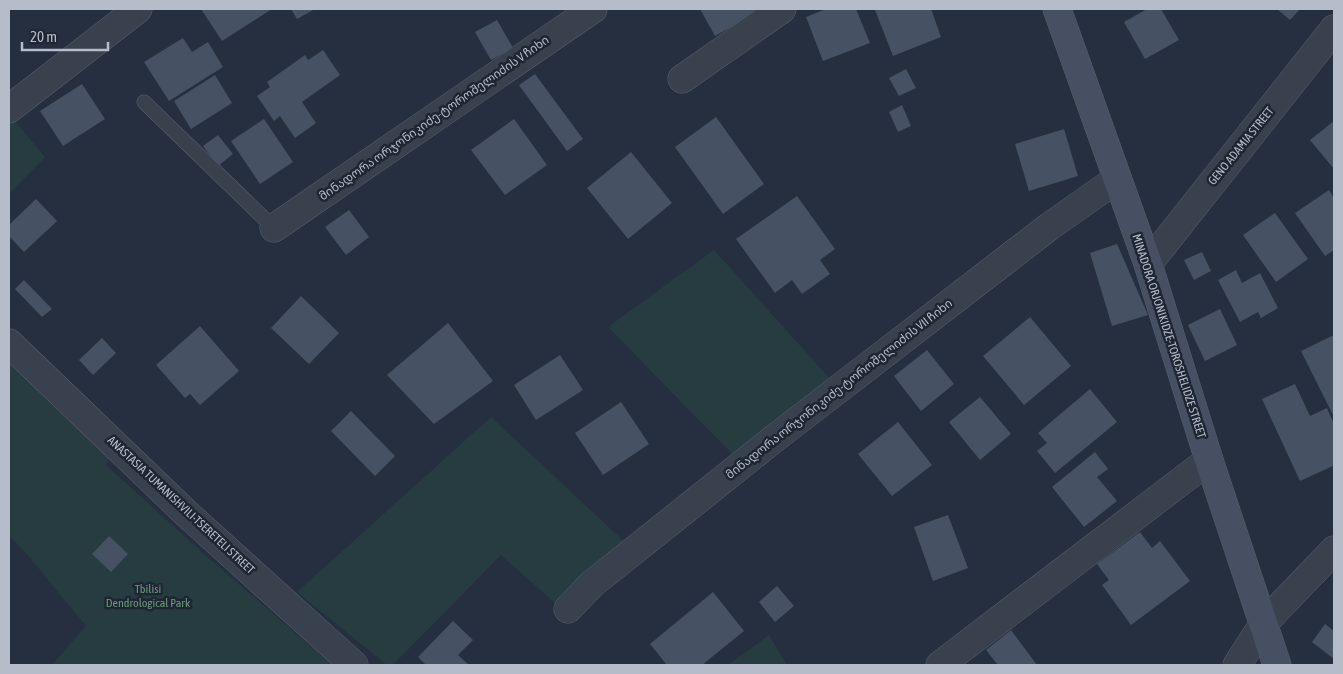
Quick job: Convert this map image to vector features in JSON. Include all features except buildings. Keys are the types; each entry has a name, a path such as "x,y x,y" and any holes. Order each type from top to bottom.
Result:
{"street":[{"path":"9,110 138,9"},
{"name":"მინადორა ორჯონიკიძე-ტოროშელიძის V ჩიხი","path":"274,228 593,9"},
{"path":"682,79 782,9"},
{"name":"MINADORA ORJONIKIDZE-TOROSHELIDZE STREET","path":"1057,9 1148,264 1209,460 1277,665"},
{"name":"GENO ADAMIA STREET","path":"1148,264 1334,29"},
{"name":"მინადორა ორჯონიკიძე-ტოროშელიძის VII ჩიხი","path":"568,609 592,584 775,438 1050,226 1117,179"},
{"name":"ANASTASIA TUMANISHVILI-TSERETELI STREET","path":"9,343 187,514 354,665"},
{"path":"940,665 1209,460"},
{"path":"1237,665 1264,623 1334,550"}],"lane":[{"path":"144,102 274,228"}],"green space":[{"path":"9,114 45,157 9,194"},
{"path":"714,250 831,380 735,457 608,327"},
{"name":"Tbilisi Dendrological Park","path":"9,361 111,453 106,465 204,554 332,665 52,665 86,626 9,535"},
{"path":"491,417 628,545 556,604 501,555 393,665 387,665 297,592"},
{"path":"769,635 787,665 728,665"}]}
